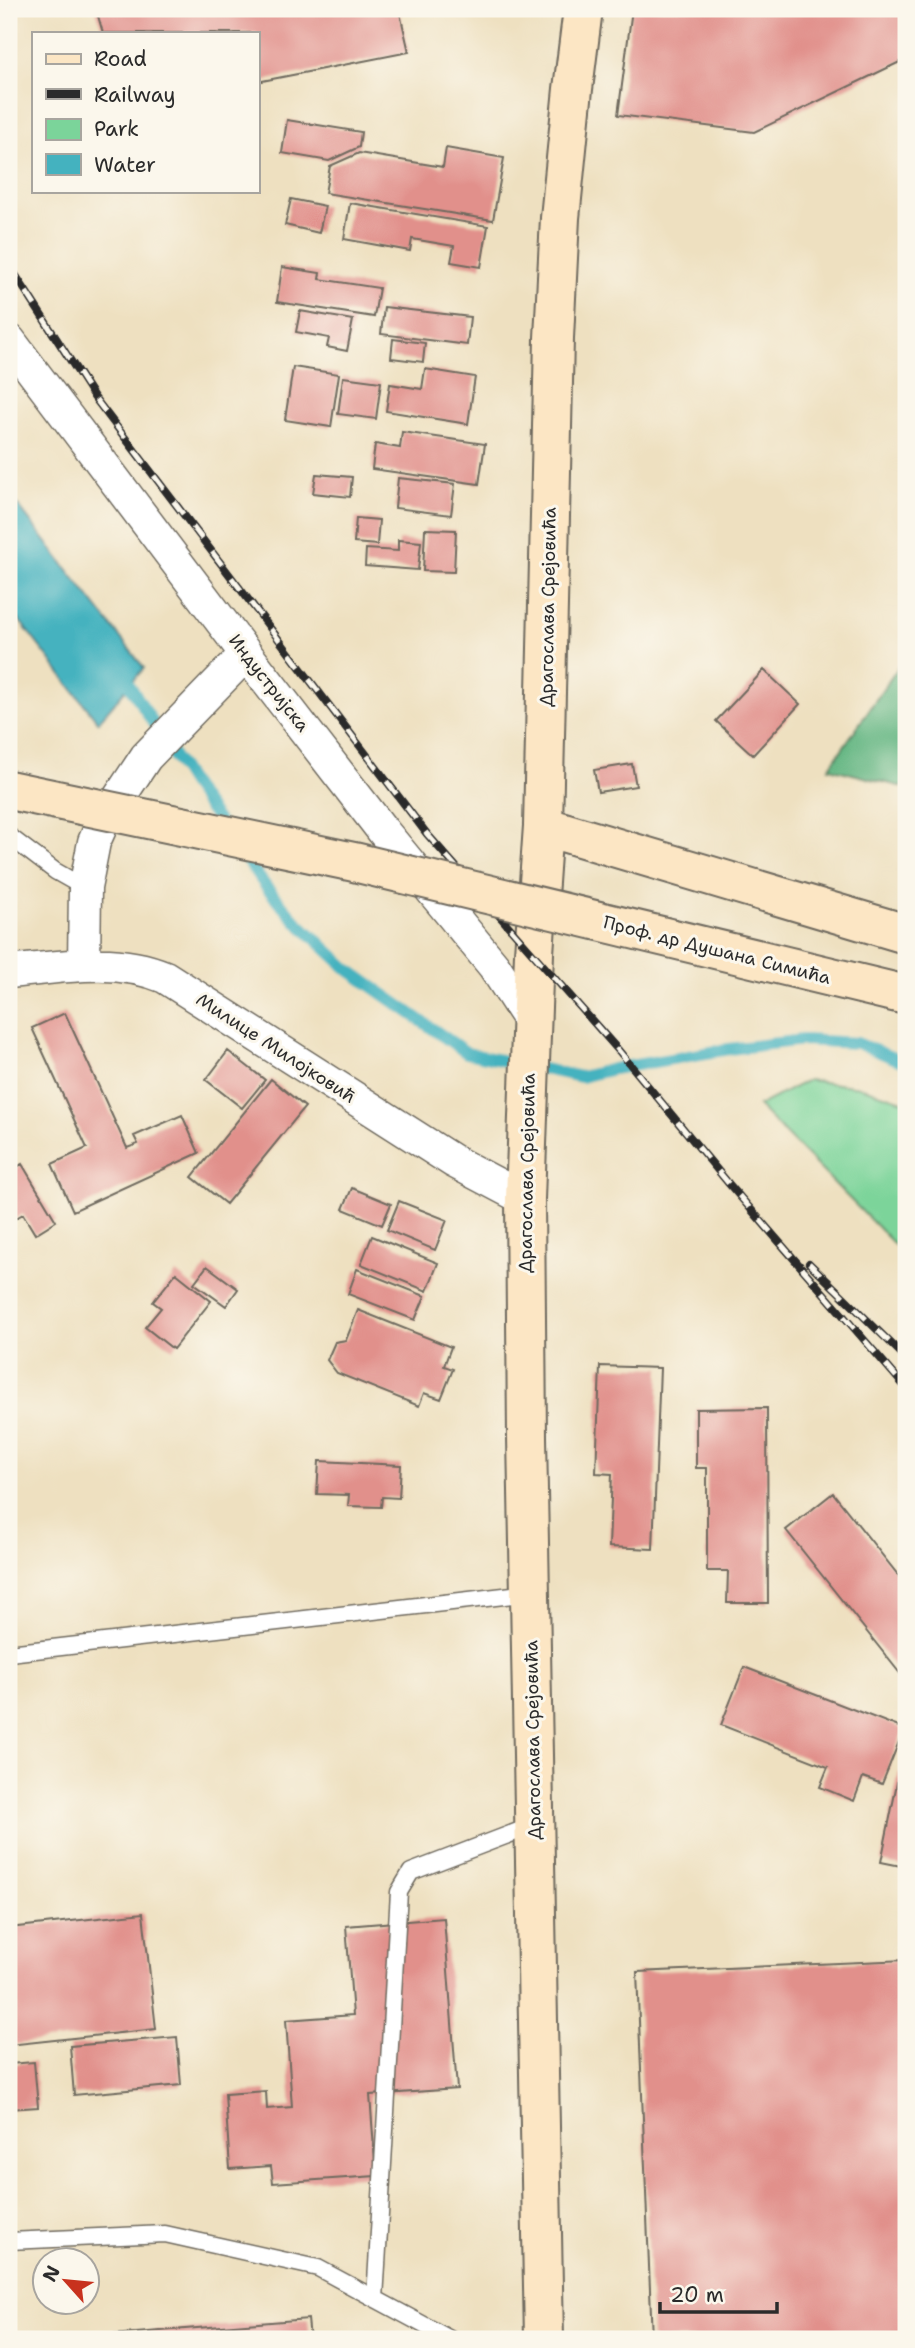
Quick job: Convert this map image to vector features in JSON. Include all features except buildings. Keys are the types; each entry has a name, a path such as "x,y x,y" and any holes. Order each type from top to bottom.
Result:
{"street":[{"name":"Драгослава Срејовића","path":"544,2339 525,1199 527,1104 543,825 554,338 560,218 583,9"},
{"name":"Индустријска","path":"9,340 383,831 495,966 531,1036"},
{"path":"84,964 85,888 94,842 103,821 146,757 246,654"},
{"name":"Проф. др Душана Симића","path":"9,790 354,862 906,995"},
{"path":"543,825 906,934"},
{"name":"Милице Милојковић","path":"9,972 84,964 147,970 165,977 453,1161 525,1199"}],"lane":[{"path":"9,836 55,871 85,888"},
{"path":"9,1653 530,1593"},
{"path":"375,2299 399,1892 411,1872 534,1825"},
{"path":"9,2241 165,2234 318,2268 450,2339"}],"green space":[{"path":"906,656 906,788 829,768"},
{"path":"808,1080 860,1087 906,1102 906,1256 758,1106"}],"water":[{"path":"9,494 144,668 98,722 9,607"}],"waterway":[{"path":"122,673 193,787 221,825"},
{"path":"238,848 267,888 296,921 349,970 467,1053 581,1077 729,1049 803,1040 857,1043 906,1063"}],"railway":[{"path":"9,265 94,397 427,834 619,1051 729,1184 906,1388"},
{"path":"809,1263 906,1358"}]}
